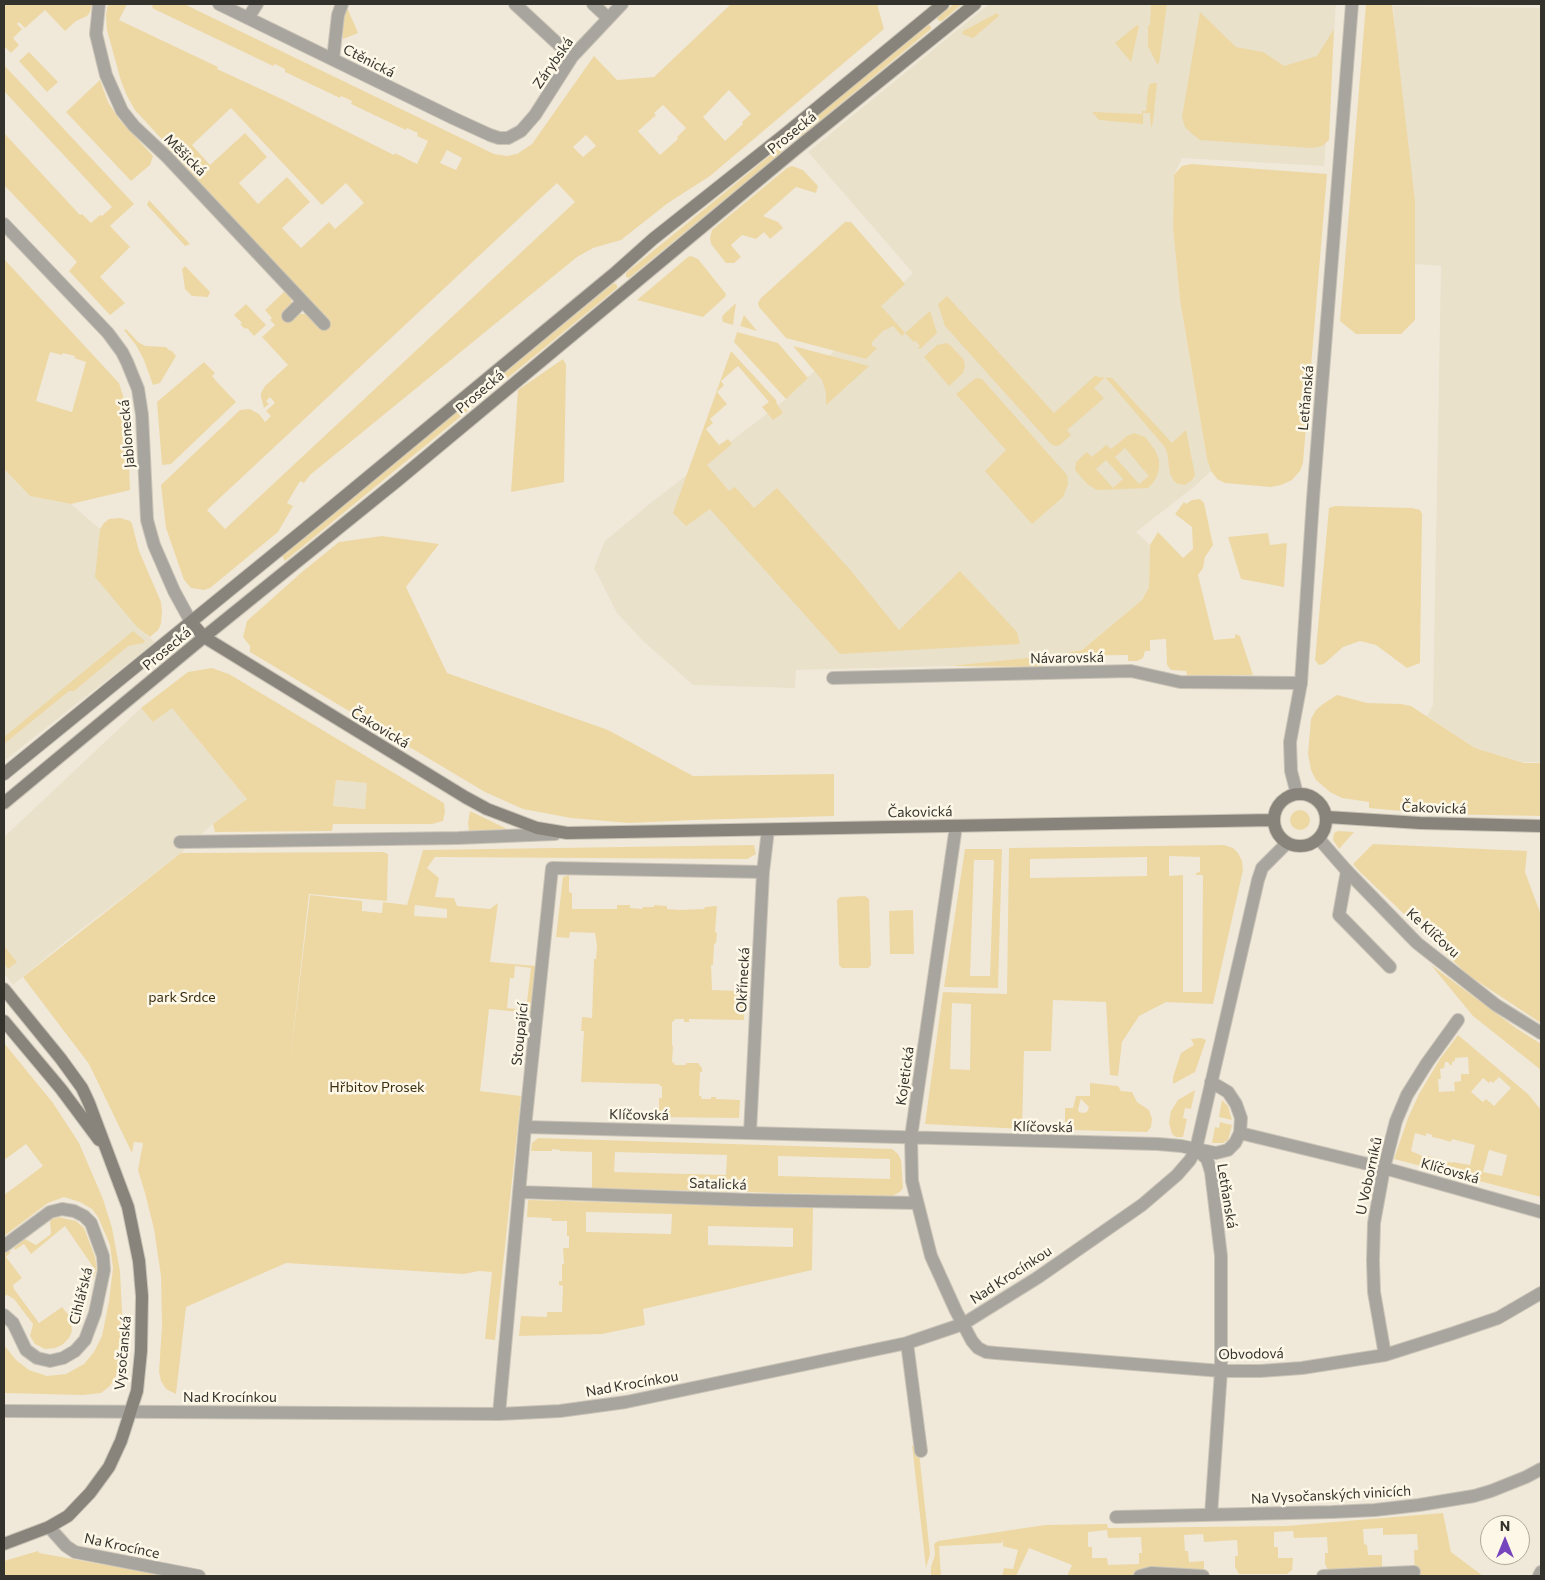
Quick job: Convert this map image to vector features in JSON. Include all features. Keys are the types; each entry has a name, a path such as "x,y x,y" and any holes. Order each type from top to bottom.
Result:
{"main road":[{"name":"Prosecká","path":"4,774 616,272 653,239 784,135 943,4"},
{"name":"Prosecká","path":"4,803 204,637 397,482 774,167 975,4"},
{"name":"Čakovická","path":"191,622 204,637 487,809 537,828 567,833 1273,820"},
{"path":"1297,794 1305,794 1320,802 1326,817 1324,832 1319,839 1312,844 1303,846 1286,843 1276,830 1273,820 1277,806 1282,800 1297,794"},
{"name":"Čakovická","path":"1326,817 1420,823 1541,826"},
{"name":"Vysočanská","path":"4,989 62,1059 82,1088 96,1119 128,1207 135,1236 142,1296 140,1370 131,1412 121,1442 109,1467 82,1502 68,1516 49,1528 4,1544"},
{"name":"Vysočanská","path":"4,1020 82,1115 114,1166"}],"street":[{"name":"Měšická","path":"99,4 96,34 106,75 122,111 134,126 167,157 324,324"},
{"name":"Ctěnická","path":"219,4 380,84 490,135 508,138"},
{"path":"248,18 257,4"},
{"path":"333,59 338,15 342,4"},
{"path":"515,4 572,58"},
{"path":"593,4 608,18"},
{"name":"Zárybská","path":"508,138 521,131 535,115 572,58 622,4"},
{"name":"Letňanská","path":"1297,794 1291,771 1290,742 1301,683 1313,499 1352,4"},
{"name":"Jablonecká","path":"4,224 108,333 122,352 133,375 140,401 144,435 147,520 154,545 191,622"},
{"path":"288,316 302,302"},
{"name":"Návarovská","path":"833,678 1131,671 1180,682 1301,683"},
{"name":"Kojetická","path":"956,826 911,1137 912,1181 931,1256 962,1324"},
{"name":"Okřínecká","path":"750,1133 763,872 768,830"},
{"name":"Čakovická","path":"180,842 458,838 567,833"},
{"name":"Ke Klíčovu","path":"1319,839 1347,871 1417,942 1496,1006 1541,1033"},
{"path":"1196,1149 1258,880 1262,868 1286,843"},
{"name":"Stoupající","path":"499,1414 525,1127 552,868 763,872"},
{"path":"1347,871 1339,915 1390,967"},
{"name":"U Voborníků","path":"1385,1354 1374,1292 1373,1261 1374,1223 1384,1168 1396,1121 1407,1095 1458,1020"},
{"path":"1210,1082 1228,1092 1236,1104 1241,1118 1240,1133"},
{"name":"Klíčovská","path":"525,1127 1158,1144 1181,1146 1216,1153 1228,1150 1235,1143 1240,1133 1384,1168 1541,1212"},
{"name":"Letňanská","path":"1196,1149 1207,1159 1211,1172 1218,1221 1222,1293 1221,1371 1211,1515"},
{"name":"Nad Krocínkou","path":"4,1411 499,1414 560,1411 626,1402 907,1344 962,1324 1037,1278 1142,1205 1177,1175 1190,1160 1196,1149"},
{"name":"Satalická","path":"519,1192 752,1200 917,1203"},
{"name":"Cihlářská","path":"4,1246 50,1212 62,1209 74,1211 84,1216 91,1223 103,1256 104,1270 95,1313 85,1340 75,1351 63,1358 50,1361 37,1358 26,1350 13,1323 4,1314"},
{"name":"Obvodová","path":"962,1324 972,1341 978,1348 986,1352 1221,1371 1260,1371 1302,1368 1385,1354 1498,1318 1541,1293"},
{"path":"907,1344 921,1451"},
{"name":"Na Vysočanských vinicích","path":"1116,1517 1366,1510 1419,1505 1482,1494 1526,1478 1541,1469"},
{"name":"Na Krocínce","path":"49,1528 66,1546 75,1552 199,1576"},
{"path":"1323,1576 1414,1572"},
{"path":"1538,1576 1541,1572"},
{"path":"1140,1576 1151,1573 1203,1576"}],"shaded area":[{"path":"989,4 1336,4 1324,166 1182,158 1174,175 1173,228 1180,300 1207,459 1211,471 1195,486 1136,532 1150,545 1149,587 1142,600 1082,650 1055,655 949,666 796,670 795,688 693,685 643,641 617,613 594,568 605,541 653,501 786,399 913,273 808,152"},
{"path":"1393,6 1541,8 1541,762 1522,762 1475,748 1427,716 1433,705 1441,266 1415,264"},
{"path":"4,469 30,496 71,504 100,529 99,544 138,628 155,642 4,761"},
{"path":"172,707 247,799 213,824 181,853 66,941 13,985 4,973 4,837 141,708 153,722"},
{"path":"336,780 368,783 365,809 333,806"}],"green space":[{"path":"4,4 92,4 87,16 76,21 65,31 45,10 25,28 19,22 17,24 22,29 13,38 19,45 11,53 4,46"},
{"path":"108,4 127,4 119,20 394,155 395,153 417,164 428,141 417,136 418,133 407,128 406,130 351,104 352,101 341,96 340,98 285,72 285,69 275,64 273,66 152,8 153,6 149,4 184,4 494,154 507,156 517,154 532,144 594,56 617,80 654,77 731,4 877,4 884,29 710,176 668,203 621,240 593,248 577,257 310,475 304,483 300,481 287,503 293,506 278,532 210,588 204,590 191,588 184,580 166,528 161,485 240,410 250,409 259,414 265,422 271,416 266,411 275,403 270,397 266,401 269,404 264,408 261,393 265,386 288,365 262,337 275,325 265,310 285,291 292,298 291,305 282,317 286,322 297,314 311,316 215,199 165,146 169,147 135,110 121,81 107,30 106,15","holes":["729,90 751,114 725,141 703,117","663,105 686,128 677,137 678,139 660,155 638,131 656,115 654,113","231,108 322,205 346,183 364,203 335,229 329,222 301,248 282,228 310,202 287,177 258,204 239,183 267,157 245,133 210,165 192,145","586,135 596,146 583,157 573,147","447,150 462,158 456,170 440,163","557,183 575,202 225,529 207,510"]},
{"path":"954,4 962,4 942,21 937,19 939,16"},
{"path":"1151,4 1167,4 1159,63 1157,64 1148,46"},
{"path":"1366,4 1392,4 1415,201 1415,320 1401,334 1356,334 1340,321"},
{"path":"346,5 358,33 343,39 343,12"},
{"path":"1200,12 1236,47 1263,52 1284,66 1317,56 1334,29 1329,140 1322,146 1312,148 1200,140 1191,133 1185,127 1182,117"},
{"path":"997,13 999,16 973,38 962,34 963,31"},
{"path":"928,25 931,26 931,29 799,138 796,137 796,133"},
{"path":"1137,25 1139,26 1131,62 1115,43"},
{"path":"29,52 58,82 47,92 19,61"},
{"path":"4,65 134,204 110,226 130,247 100,277 125,303 110,315 69,271 77,262 4,185 4,133 80,215 82,214 91,223 112,207 4,91"},
{"path":"100,80 108,102 119,119 153,156 150,165 131,181 66,112"},
{"path":"1157,83 1151,128 1150,113 1143,113 1143,124 1099,120 1092,112 1142,114 1142,111 1146,111 1150,84"},
{"path":"781,148 782,152 629,278 626,277 626,273"},
{"path":"1191,164 1327,174 1303,463 1300,471 1292,480 1281,485 1271,487 1225,483 1217,479 1211,471 1207,459 1180,300 1173,228 1174,175 1182,166"},
{"path":"792,166 803,170 818,186 816,193 796,187 763,216 778,222 783,228 770,239 764,232 756,239 742,235 731,245 741,257 734,263 726,263 711,244 712,230 787,168"},
{"path":"149,200 190,244 185,246 147,205"},
{"path":"845,222 851,222 905,284 881,306 905,333 902,336 893,326 883,331 872,342 872,346 877,348 866,359 786,338 759,307 758,303 761,298"},
{"path":"691,256 698,259 726,294 703,317 637,300 688,257"},
{"path":"4,259 119,383 127,417 130,490 71,504 30,496 4,469","holes":["50,352 62,355 63,353 75,356 74,358 86,362 72,412 36,401"]},
{"path":"185,266 210,292 208,297 192,296 185,289 182,269"},
{"path":"614,283 617,285 617,288 285,561 282,556"},
{"path":"947,296 1054,413 1096,375 1098,377 1105,377 1094,388 1104,398 1067,430 1071,435 1060,445 1055,446 1051,444 945,326 938,304"},
{"path":"736,303 733,325 723,322 723,315"},
{"path":"246,304 266,325 254,336 247,328 245,329 240,324 242,323 234,315"},
{"path":"930,311 937,333 920,349 916,341 914,342 905,333"},
{"path":"744,315 757,331 740,326"},
{"path":"126,329 138,342 145,346 166,347 176,356 160,383 153,385 144,360 136,345 124,330"},
{"path":"737,332 778,343 808,378 786,399 734,342"},
{"path":"947,343 964,360 965,366 963,373 949,386 924,357 937,345"},
{"path":"793,346 869,366 826,405 826,393 822,380"},
{"path":"731,351 776,400 783,413 773,420 762,407 769,402 738,366 721,381 724,385 717,392 727,404 710,419 713,423 706,429 719,445 728,439 732,444 707,465 729,491 735,487 754,508 777,488 852,572 899,630 960,571 1017,632 1020,644 840,654 710,509 686,526 673,513"},
{"path":"563,359 566,365 564,482 511,492 518,390"},
{"path":"204,362 215,373 212,376 216,381 236,402 171,464 162,465 157,402"},
{"path":"976,378 982,379 1067,475 1068,484 1063,497 1032,524 985,471 1006,450 956,394"},
{"path":"1105,378 1112,378 1172,443 1186,430 1195,475 1192,480 1185,485 1174,481 1170,474 1167,452 1164,446"},
{"path":"1134,433 1145,437 1155,450 1159,460 1159,469 1153,483 1148,488 1097,490 1087,484 1075,470 1076,462 1087,452 1092,457 1106,445 1111,449 1127,436","holes":["1125,448 1149,476 1139,484 1115,457","1106,460 1123,479 1113,488 1096,469"]},
{"path":"1200,499 1204,503 1213,545 1205,557 1203,568 1198,575 1214,640 1235,638 1235,634 1240,636 1253,675 1187,675 1186,671 1171,670 1167,665 1166,639 1150,640 1150,651 1145,651 1143,658 1137,661 1128,661 1128,655 1046,656 1082,650 1142,600 1149,587 1150,545 1158,532 1183,558 1193,549 1192,527 1175,514 1184,502 1186,504 1192,500"},
{"path":"1335,506 1412,508 1420,510 1422,514 1420,663 1407,668 1376,645 1360,641 1343,647 1324,664 1319,665 1315,660 1329,508"},
{"path":"120,518 130,521 132,524 139,551 161,602 161,624 158,630 150,637 138,628 95,577 100,529 109,519"},
{"path":"1268,533 1270,545 1287,543 1284,587 1241,579 1228,537"},
{"path":"382,536 439,544 406,587 447,673 608,730 693,776 834,774 834,816 629,823 571,818 523,809 485,792 250,652 250,646 243,637 247,621 302,572 339,542"},
{"path":"133,631 145,641 128,646 74,691 69,691 4,744 4,737"},
{"path":"1044,656 1043,667 949,666"},
{"path":"212,668 229,674 444,803 443,821 432,824 333,824 332,831 215,832 213,824 247,799 172,708 153,722 141,708 188,672","holes":["336,780 367,783 365,809 333,806"]},
{"path":"1337,695 1367,703 1411,706 1475,748 1524,763 1541,763 1541,816 1434,814 1369,808 1369,802 1342,798 1330,792 1316,780 1311,770 1308,754 1311,719 1316,710"},
{"path":"1300,810 1307,813 1310,820 1307,827 1300,830 1293,827 1290,820 1293,813"},
{"path":"470,811 507,829 469,831"},
{"path":"1338,831 1354,832 1339,849 1333,840 1334,833"},
{"path":"1373,844 1527,851 1525,872 1541,915 1541,1023 1468,975 1359,871 1353,864"},
{"path":"754,845 756,854 747,859 435,857 427,868 439,878 435,897 454,898 457,906 490,909 498,903 490,962 536,966 531,1013 489,1009 480,1091 521,1096 495,1340 485,1339 492,1272 479,1271 464,1274 286,1263 186,1307 176,1394 166,1389 161,1381 159,1372 162,1326 161,1276 154,1229 138,1170 143,1143 134,1142 132,1153 89,1064 23,977 181,853 383,852 388,854 387,901 309,894 290,1062 310,895 362,901 362,911 382,913 383,902 407,905 423,850","holes":["415,905 447,909 447,918 414,916","515,966 531,968 526,1010 507,1008 510,978 514,978"]},
{"path":"1224,845 1233,848 1242,861 1243,870 1213,1004 1166,1002 1139,1016 1122,1042 1118,1076 1110,1075 1106,1002 1053,1000 1051,1051 1024,1051 1022,1129 925,1124 943,992 1007,994 1009,848","holes":["1169,856 1200,857 1200,872 1196,873 1196,875 1203,875 1202,992 1183,992 1183,875 1169,876","1147,857 1147,876 1030,878 1030,859","952,1003 971,1004 970,1070 950,1069"]},
{"path":"965,849 1002,849 998,988 944,987","holes":["974,860 994,860 990,976 970,976"]},
{"path":"569,875 572,909 617,909 617,905 630,905 630,908 642,909 643,907 654,907 654,905 667,906 667,909 679,910 704,909 705,907 717,906 716,943 714,944 713,965 711,965 712,990 739,991 739,986 745,986 744,1020 689,1019 689,1022 684,1022 684,1019 675,1019 672,1022 672,1062 675,1065 698,1063 702,1068 702,1072 700,1072 699,1096 702,1099 716,1097 716,1099 740,1100 739,1118 654,1117 654,1108 659,1109 659,1098 662,1098 662,1086 659,1084 581,1082 584,1031 581,1031 582,1017 592,1018 594,959 596,959 597,946 595,933 570,932 569,938 556,937 563,877"},
{"path":"865,896 869,899 871,965 868,968 842,968 839,965 837,900 840,897"},
{"path":"913,910 914,954 890,954 889,911"},
{"path":"4,946 17,962 8,969 4,963"},
{"path":"1431,965 1516,1028 1541,1044 1541,1070 1473,1016"},
{"path":"1458,1035 1528,1094 1541,1110 1541,1197 1394,1159 1408,1118 1419,1094 1440,1059","holes":["1468,1057 1469,1074 1461,1074 1461,1081 1454,1082 1455,1091 1439,1092 1438,1079 1441,1079 1440,1069 1444,1068 1445,1062 1452,1065 1455,1058","1499,1077 1511,1088 1494,1106 1486,1099 1483,1102 1471,1092 1483,1078 1489,1083 1491,1081 1493,1083","1415,1133 1426,1136 1426,1133 1432,1135 1432,1137 1451,1142 1452,1139 1475,1145 1470,1165 1452,1163 1428,1156 1427,1158 1411,1151","1489,1150 1507,1155 1502,1176 1483,1172"]},
{"path":"1201,1038 1206,1040 1195,1072 1173,1084 1173,1077 1181,1053 1194,1045 1191,1039"},
{"path":"4,1043 53,1103 79,1143 103,1199 112,1228 120,1271 123,1333 120,1364 116,1376 110,1386 101,1393 83,1395 4,1393 4,1345 16,1360 29,1370 47,1376 66,1374 84,1364 94,1352 102,1336 113,1268 110,1245 98,1217 92,1209 80,1202 64,1197 48,1203 4,1236 4,1195 43,1166 26,1144 4,1160"},
{"path":"1090,1083 1118,1086 1121,1091 1132,1092 1137,1102 1149,1110 1152,1119 1151,1127 1147,1132 1071,1130 1071,1122 1065,1122 1065,1108 1073,1108 1076,1096 1090,1096","holes":["1081,1099 1089,1107 1087,1112 1079,1112"]},
{"path":"1195,1090 1191,1109 1185,1108 1183,1118 1187,1119 1183,1137 1176,1137 1172,1134 1169,1123 1171,1111 1178,1100"},
{"path":"1222,1100 1228,1106 1232,1120 1219,1117"},
{"path":"1220,1122 1232,1125 1228,1140 1223,1143 1212,1143 1215,1127 1219,1128"},
{"path":"538,1138 892,1149 901,1160 903,1188 892,1196 592,1188 592,1152 552,1149 552,1151 531,1151 532,1143","holes":["615,1152 727,1155 726,1175 614,1172","778,1156 890,1159 890,1179 778,1176"]},
{"path":"528,1200 813,1208 812,1270 643,1309 645,1325 602,1334 519,1336 521,1316 547,1317 547,1312 562,1312 563,1286 559,1285 559,1281 562,1281 563,1248 569,1248 567,1221 527,1217","holes":["586,1212 672,1214 671,1234 586,1232","708,1226 793,1228 793,1247 708,1245"]},
{"path":"59,1217 76,1221 84,1228 95,1257 97,1270 92,1280 87,1278 96,1271 65,1226 31,1254 24,1244 15,1250 14,1248 25,1239 36,1245 51,1234 50,1221"},
{"path":"9,1251 11,1252 6,1257 22,1278 13,1285 14,1289 39,1323 62,1307 70,1317 72,1331 69,1338 62,1345 45,1349 35,1344 30,1336 33,1324 14,1299 7,1295 4,1296 4,1254"},
{"path":"912,1445 919,1452 930,1554 926,1568"},
{"path":"1443,1513 1451,1552 1483,1576 1415,1576 1414,1550 1418,1550 1417,1534 1383,1535 1383,1528 1363,1529 1364,1544 1367,1545 1368,1555 1382,1555 1382,1568 1329,1572 1325,1564 1325,1553 1328,1553 1327,1537 1294,1538 1293,1531 1274,1532 1274,1547 1278,1547 1278,1558 1293,1558 1292,1570 1287,1574 1239,1574 1235,1567 1235,1556 1238,1556 1237,1540 1204,1542 1203,1534 1184,1535 1185,1551 1188,1551 1189,1562 1204,1561 1204,1569 1148,1570 1128,1576 1067,1576 1072,1565 1029,1548 1016,1576 1002,1576 1004,1568 1013,1569 1018,1550 1002,1546 1003,1539 1002,1543 939,1546 941,1576 931,1576 931,1567 935,1555 934,1544 938,1541 1045,1525 1107,1524 1108,1528 1286,1526","holes":["1107,1530 1108,1538 1141,1537 1142,1553 1139,1553 1139,1564 1108,1565 1107,1558 1092,1558 1092,1547 1088,1547 1088,1532"]},
{"path":"38,1551 39,1553 168,1576 4,1576 4,1561"}],"park label":[{"name":"park Srdce","path":"182,997"},
{"name":"Hřbitov Prosek","path":"377,1087"}]}
